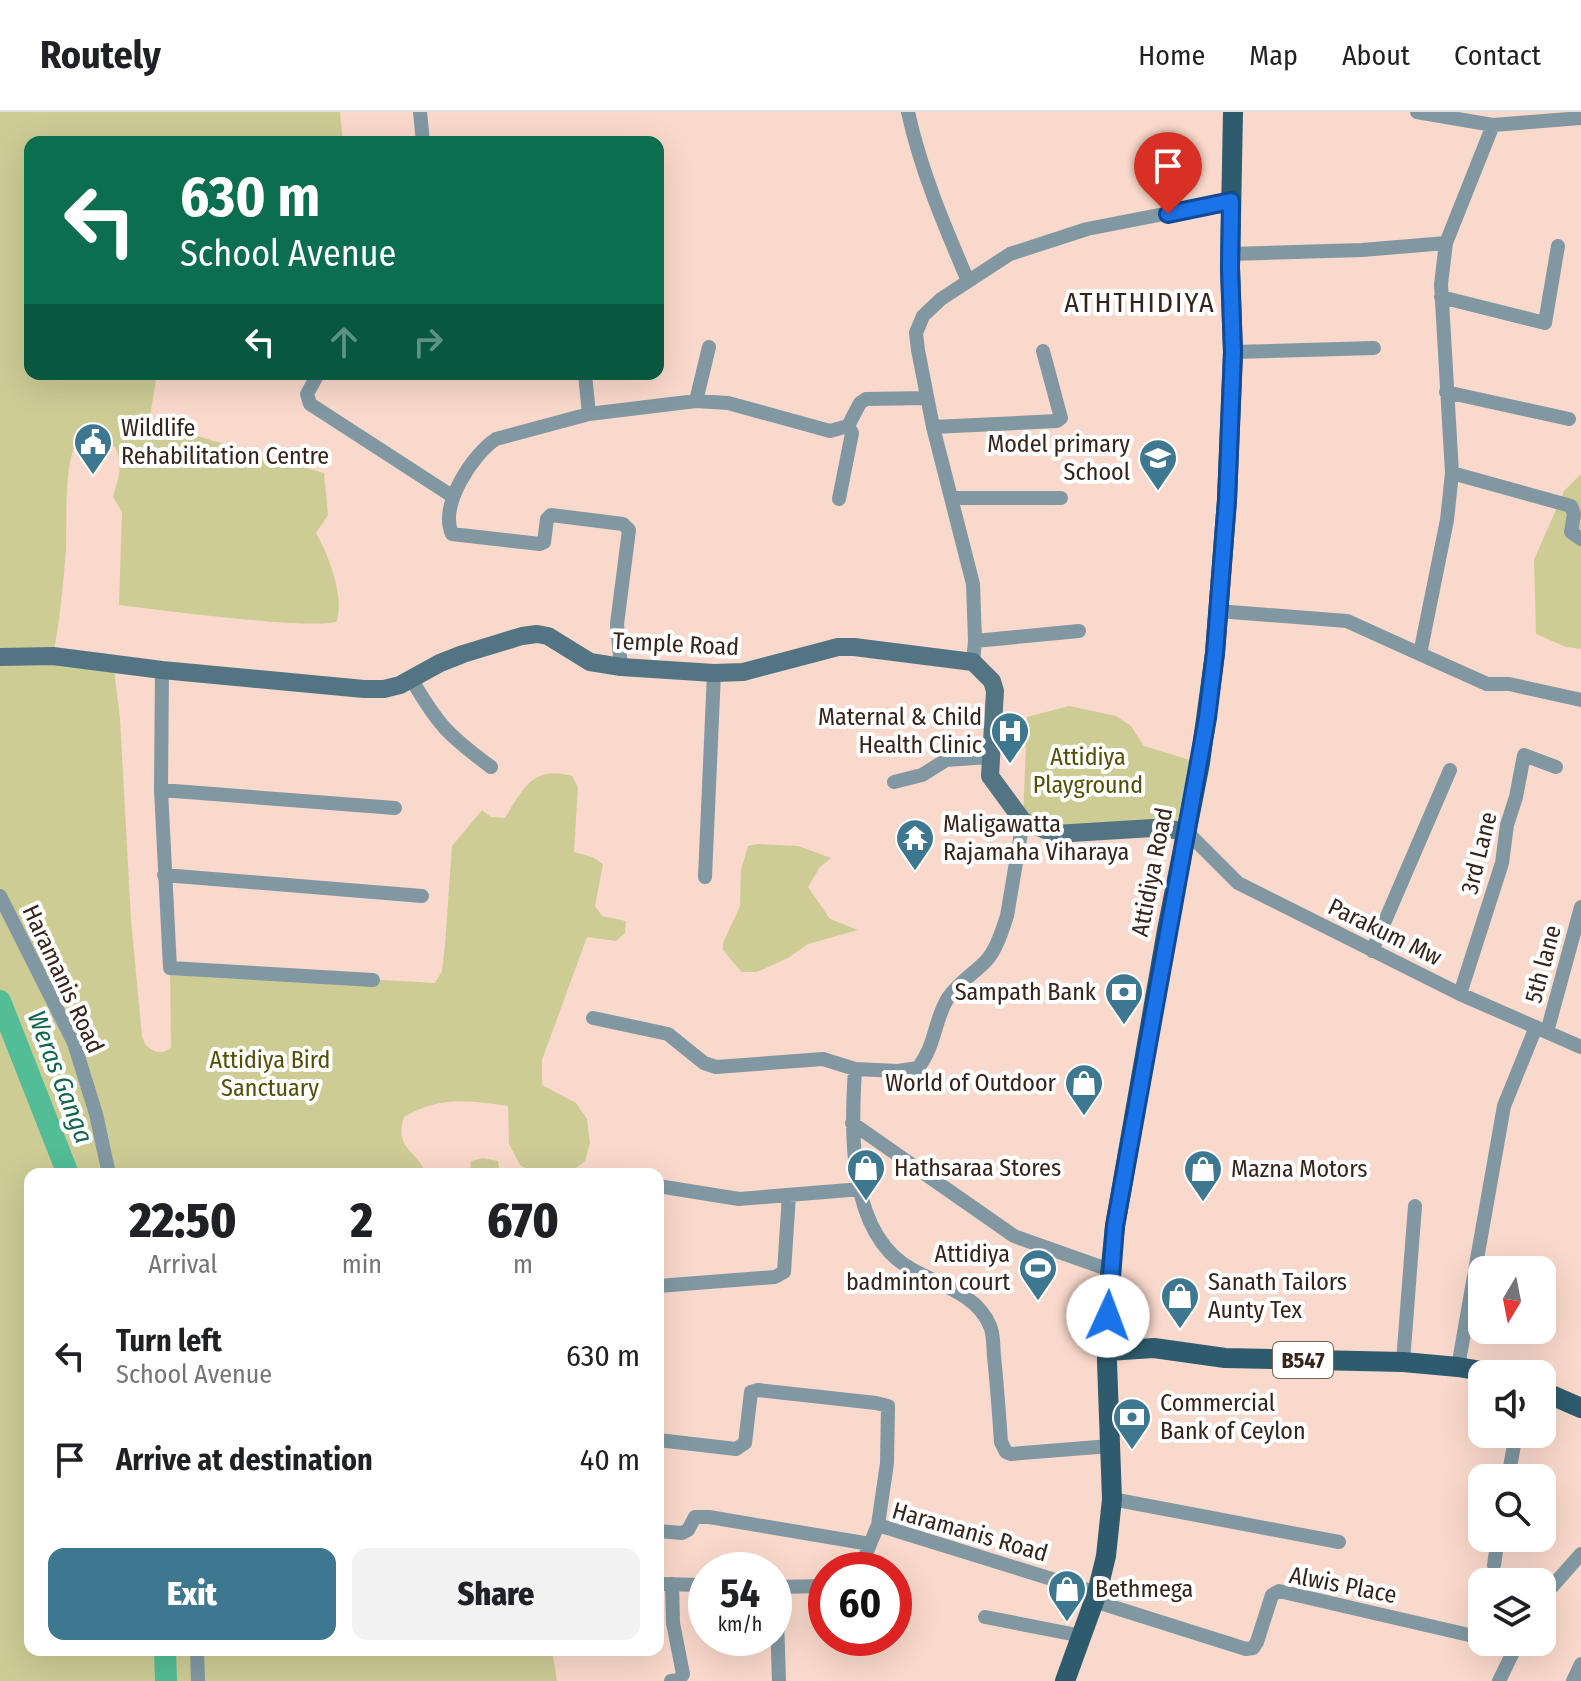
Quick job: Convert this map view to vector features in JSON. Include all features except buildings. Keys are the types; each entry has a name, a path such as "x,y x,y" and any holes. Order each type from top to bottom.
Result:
{"main road":[{"name":"Attidiya Road","path":"1068,1680 1096,1597 1106,1556 1112,1499 1107,1351 1110,1270 1125,1168 1210,696 1227,500 1233,352 1230,254 1233,112"},
{"name":"B547","path":"1107,1351 1154,1348 1225,1358 1403,1362 1468,1369"},
{"path":"1556,1397 1581,1408"}],"street":[{"path":"420,112 422,136"},
{"path":"908,112 916,149 968,281"},
{"path":"1417,112 1493,125 1581,118"},
{"path":"1420,654 1447,520 1452,473 1441,297 1446,243 1493,125"},
{"path":"1186,831 1153,828 1055,834 1023,821 990,776 995,691 992,681 973,662 973,584 933,427 916,333 923,316 941,299 1010,254 1087,229 1231,201"},
{"path":"1230,254 1362,250 1446,243"},
{"path":"1441,297 1545,323 1558,246"},
{"path":"696,401 709,347"},
{"path":"1233,352 1374,348"},
{"path":"933,427 1057,421 1061,418 1043,351"},
{"path":"315,380 307,394 310,404 452,496"},
{"path":"586,380 589,414"},
{"path":"1446,392 1569,419"},
{"path":"621,667 617,624 629,530 623,524 551,515 547,519 544,542 540,544 452,534 449,516 452,496 487,445 496,439 589,414 696,401 728,403 830,431 848,426 860,403 866,399 927,398"},
{"path":"839,499 852,433 848,426"},
{"path":"1452,473 1571,506 1574,514 1571,532 1581,539"},
{"path":"951,498 1061,498"},
{"path":"1218,611 1347,621 1487,684 1509,684 1581,700"},
{"path":"975,641 1079,631"},
{"name":"Temple Road","path":"0,657 53,656 162,670 364,689 384,689 412,680 440,663 463,654 537,634 548,636 590,662 714,673 758,669 838,647 973,662"},
{"path":"162,670 161,790 170,968 373,980"},
{"path":"705,877 714,673"},
{"path":"412,680 432,716 451,738 491,767"},
{"name":"3rd Lane","path":"1460,994 1502,863 1507,825 1524,755 1556,767"},
{"path":"894,782 922,775 946,760 990,757"},
{"path":"1372,951 1450,770"},
{"path":"161,790 395,808"},
{"path":"593,1018 668,1034 704,1063 716,1067 823,1059 855,1069 898,1071 918,1068 929,1054 941,1011 950,995 988,959 1002,931 1023,821"},
{"name":"Parakum Mw","path":"1186,831 1238,883 1460,994 1581,1047"},
{"path":"164,875 422,896"},
{"name":"Haramanis Road","path":"0,896 74,1043 96,1114 108,1168"},
{"name":"5th lane","path":"1458,1367 1504,1106 1542,1030 1581,907"},
{"path":"855,1069 853,1154 861,1189 880,1241 909,1268 968,1297 991,1327 1001,1442 1006,1452 1110,1446"},
{"path":"852,1123 1014,1236 1110,1270"},
{"path":"664,1187 739,1199 861,1189"},
{"path":"664,1286 775,1277 784,1272 789,1195"},
{"path":"1403,1362 1415,1206"},
{"path":"664,1441 736,1449 745,1443 751,1392 758,1390 888,1406 887,1463 878,1525"},
{"path":"1112,1499 1339,1542"},
{"name":"Haramanis Road","path":"664,1532 682,1533 688,1530 695,1517 709,1517 870,1544 878,1525 1096,1597"},
{"path":"867,1552 870,1544"},
{"path":"1494,1565 1496,1552"},
{"path":"1556,1582 1581,1554"},
{"path":"671,1681 679,1680 683,1674 665,1584 688,1585"},
{"name":"Alwis Place","path":"1096,1597 1246,1649 1253,1648 1257,1642 1272,1595 1279,1591 1468,1635"},
{"path":"985,1617 1082,1636"},
{"path":"197,1656 198,1681"},
{"path":"778,1656 779,1681"},
{"path":"1506,1679 1513,1656"},
{"path":"1573,1681 1581,1664"}],"green space":[{"name":"Attidiya Bird Sanctuary","path":"0,112 340,112 342,136 24,136 24,380 156,380 149,422 324,473 328,515 316,533 330,564 339,611 337,621 300,623 119,605 122,512 113,497 119,472 118,454 115,447 84,438 75,447 71,459 64,576 53,655 113,662 120,718 131,920 142,1036 145,1044 158,1052 171,1047 170,968 435,983 442,971 452,846 482,810 491,817 505,818 524,789 538,777 559,773 572,776 578,787 574,852 603,864 595,906 602,916 626,921 625,933 616,941 587,937 542,1060 542,1085 576,1103 587,1119 590,1143 585,1161 576,1168 525,1168 520,1165 509,1144 508,1106 454,1101 417,1110 404,1117 404,1142 423,1168 24,1168 24,1656 553,1656 557,1681 0,1681"},
{"path":"1581,474 1581,649 1566,647 1536,634 1534,560 1564,491"},
{"name":"Attidiya Playground","path":"1069,706 1116,716 1131,726 1144,746 1200,763 1186,831 1103,832 1023,821 1027,717"},
{"path":"748,846 798,846 831,858 820,867 808,887 830,919 858,930 808,944 788,958 757,972 742,972 723,950 723,943 740,906 741,870"},
{"path":"483,1158 498,1161 499,1168 470,1168 471,1161"}],"waterway":[{"name":"Weras Ganga","path":"0,1001 66,1168"},
{"name":"Weras Ganga","path":"165,1656 166,1681"}],"place":[{"name":"Wildlife Rehabilitation Centre","path":"93,476"},
{"name":"Model primary School","path":"1158,492"},
{"name":"Maternal & Child Health Clinic","path":"1010,765"},
{"name":"Maligawatta Rajamaha Viharaya","path":"915,872"},
{"name":"Sampath Bank","path":"1124,1026"},
{"name":"World of Outdoor","path":"1084,1117"},
{"name":"Hathsaraa Stores","path":"866,1202"},
{"name":"Mazna Motors","path":"1203,1203"},
{"name":"Attidiya badminton court","path":"1038,1302"},
{"name":"Sanath Tailors Aunty Tex","path":"1180,1330"},
{"name":"Commercial Bank of Ceylon","path":"1132,1451"},
{"name":"Bethmega","path":"1067,1623"}],"district":[{"name":"ATHTHIDIYA","path":"1140,302"}],"route":[{"path":"1108,1316 1115,1226 1207,718 1227,500 1233,352 1231,201 1168,214"}]}
